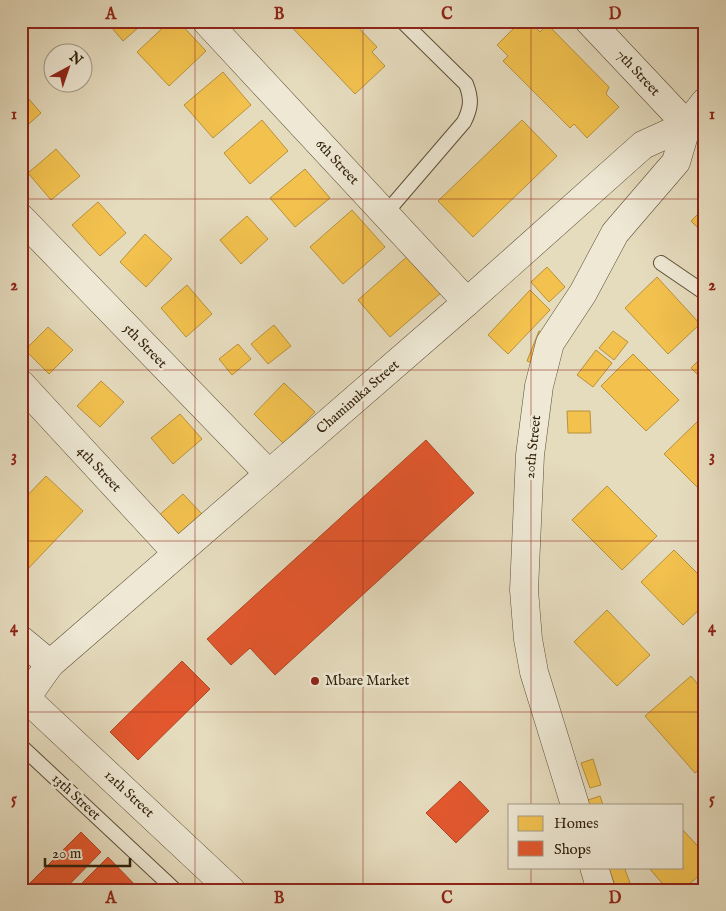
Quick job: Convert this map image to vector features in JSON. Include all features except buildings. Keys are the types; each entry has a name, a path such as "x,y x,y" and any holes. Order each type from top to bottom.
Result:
{"street":[{"name":"6th Street","path":"206,21 467,302"},
{"name":"7th Street","path":"589,21 687,125"},
{"name":"Chaminuka Street","path":"24,702 50,664 467,302 643,145 687,125 705,102"},
{"name":"20th Street","path":"575,804 534,672 528,639 524,580 530,454 539,386 550,343 583,293 615,233 676,162 687,125"},
{"name":"5th Street","path":"21,218 269,474"},
{"name":"4th Street","path":"21,384 177,553"},
{"path":"21,640 50,664"},
{"name":"12th Street","path":"24,702 231,890"},
{"path":"594,868 601,890"}],"lane":[{"path":"385,214 464,122 471,102 466,84 402,21"},
{"path":"661,263 705,293"},
{"name":"13th Street","path":"21,746 175,890"}],"place":[{"name":"Mbare Market","path":"315,681"}]}
